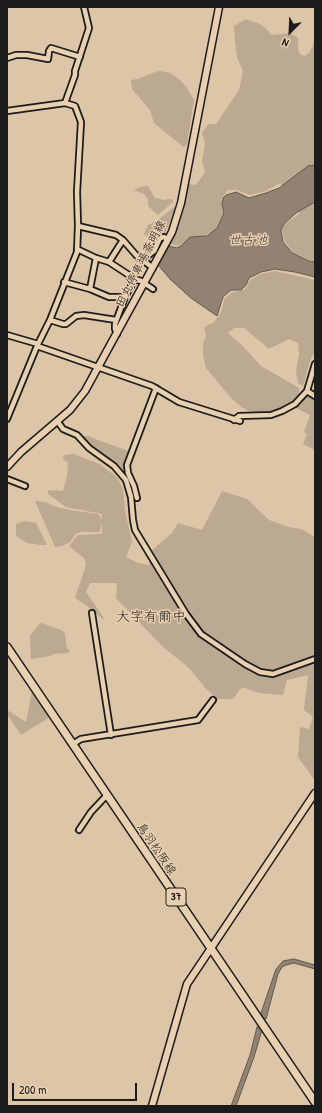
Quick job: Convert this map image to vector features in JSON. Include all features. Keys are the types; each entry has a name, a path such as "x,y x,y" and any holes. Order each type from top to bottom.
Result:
{"main road":[{"name":"田丸停車場斎明線","path":"7,467 22,452 58,422 79,400 99,367 168,240 180,209 219,7"},
{"name":"鳥羽松阪線","path":"7,647 315,1102"},
{"path":"152,1106 187,984 315,793"}],"street":[{"path":"65,103 89,28 84,7"},
{"path":"7,58 16,55 27,55 48,59 51,48 80,57"},
{"path":"7,111 65,103 75,106 81,122 77,192 77,249 50,320 7,419"},
{"path":"78,226 116,235 153,268"},
{"path":"140,258 146,257 154,251 160,238 164,237 168,240"},
{"path":"109,262 123,240"},
{"path":"77,249 109,262 141,282"},
{"path":"90,289 96,258"},
{"path":"117,334 115,329 116,320 125,297 135,279"},
{"path":"64,282 90,289 109,297 125,297"},
{"path":"148,285 152,289"},
{"path":"50,320 66,324 76,316 84,315 116,320"},
{"path":"7,335 156,388 178,402 240,421"},
{"path":"234,420 239,416 271,415 295,404 307,391 315,364"},
{"path":"137,498 134,486 128,473 127,465 156,388"},
{"path":"307,391 315,396"},
{"path":"58,422 63,429 77,435 89,448 114,466 126,480 131,497 135,530 186,614 201,634 252,669 267,674 272,674 315,659"},
{"path":"7,479 26,486"},
{"path":"92,613 111,735"},
{"path":"73,744 81,739 198,720 213,700"},
{"path":"79,830 91,812 107,795"}],"shaded area":[{"path":"246,19 262,25 272,35 290,33 298,38 299,52 301,55 305,56 309,53 313,46 315,34 315,261 293,253 285,242 282,230 284,225 300,213 280,183 266,191 250,195 237,190 228,190 221,199 224,213 214,231 204,236 189,237 179,246 170,244 183,207 189,184 196,185 205,172 202,162 205,143 202,133 208,124 216,124 239,90 243,71 237,57 234,26"},
{"path":"160,71 170,73 180,80 194,100 187,144 184,147 154,123 150,110 132,89 131,80"},
{"path":"148,186 155,198 164,200 171,199 174,201 158,215 148,206 148,199 144,194 134,190 139,187"},
{"path":"175,206 173,216 164,235 159,236 154,241 144,234 148,225 158,220"},
{"path":"275,271 315,280 315,352 311,358 303,386 298,383 296,371 299,354 298,343 289,339 269,349 244,328 234,328 228,333 243,346 261,366 299,388 299,396 278,410 267,413 256,413 243,408 231,398 206,368 203,356 203,344 206,336 204,327 213,323 218,317 222,310 224,300 231,293 245,289 250,280 261,274"},
{"path":"309,395 315,398 315,450 303,444 307,434 304,432 310,415 294,407"},
{"path":"81,436 89,436 129,451 124,461 125,468 122,471 114,463 91,447"},
{"path":"74,454 99,464 118,479 123,489 125,511 132,542 126,557 138,563 149,565 151,551 172,533 178,523 202,530 222,491 247,499 269,520 289,527 301,529 315,537 315,781 298,757 300,727 309,729 313,717 304,710 308,675 287,680 283,695 259,693 241,688 233,699 218,699 206,689 189,668 162,646 116,598 117,583 90,583 86,592 104,618 103,619 75,598 86,565 84,558 69,546 78,535 102,534 102,514 66,507 48,494 48,490 63,491 67,476 68,462 63,460 64,455"},
{"path":"35,501 46,502 53,506 70,510 98,514 102,522 100,532 81,532 76,534 70,542 62,546 55,547"},
{"path":"24,521 36,523 47,545 27,543 16,536 16,524"},
{"path":"42,623 65,633 67,649 70,650 68,653 53,654 51,656 31,659 30,636 39,624"},
{"path":"32,691 50,717 21,735 7,714 7,710 26,722"}],"water":[{"name":"世古池","path":"315,165 315,202 296,213 284,224 281,230 283,242 292,253 309,261 315,262 315,277 275,269 261,272 249,278 246,285 241,290 231,290 223,297 217,316 191,298 171,280 158,265 169,246 177,248 190,237 207,236 217,228 224,213 222,204 223,198 226,195 236,192 249,198 266,193 279,188 308,166"},
{"path":"294,959 315,965 315,969 294,963 282,967 278,974 266,1019 260,1016 276,969 283,961"},
{"path":"257,1027 262,1030 254,1057 236,1106 231,1106 250,1055"}],"district":[{"name":"大字有爾中","path":"151,617"}]}
